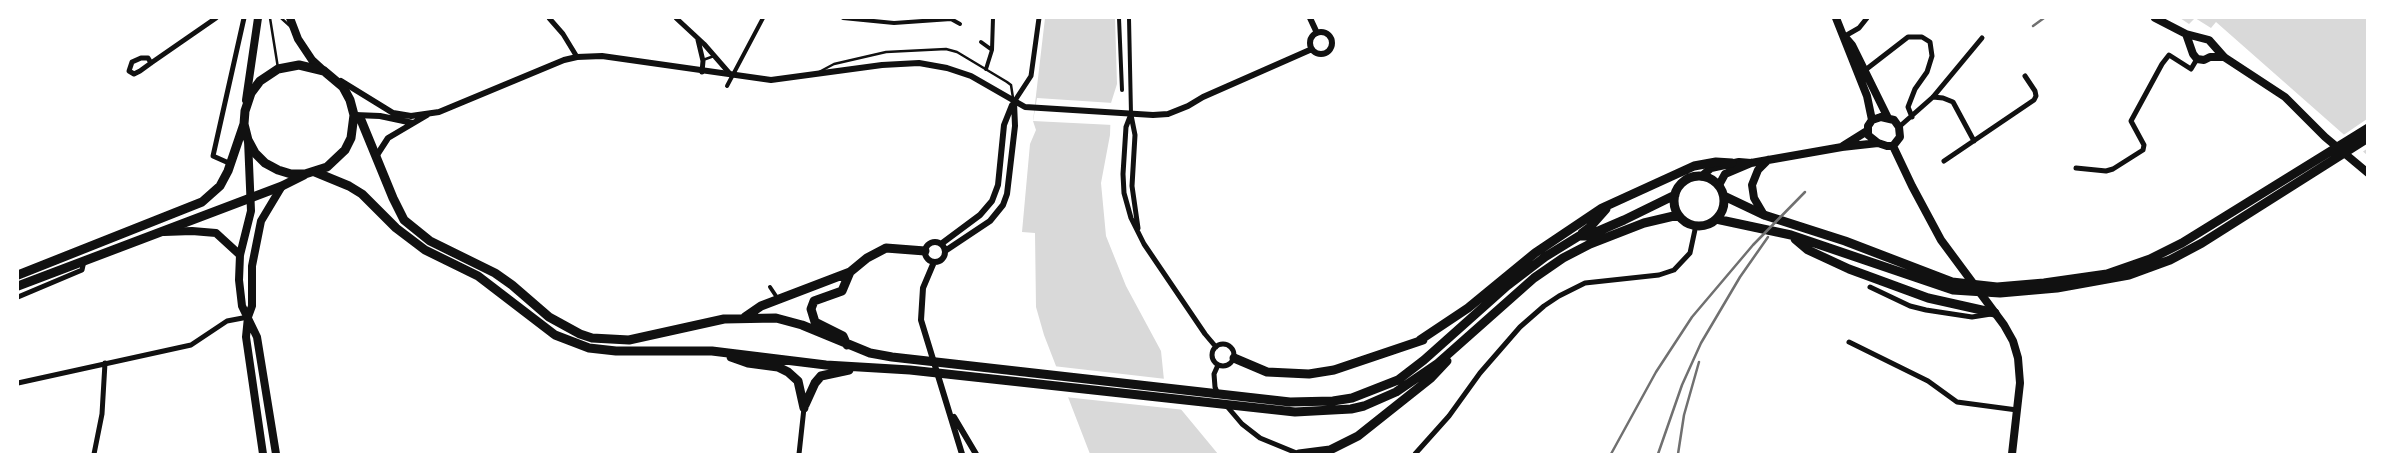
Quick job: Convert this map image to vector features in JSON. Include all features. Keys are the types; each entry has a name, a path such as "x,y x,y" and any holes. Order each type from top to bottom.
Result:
{"main road":[{"path":"18,274 202,202 220,186 231,164 244,124 258,18"},
{"path":"248,140 255,153 272,167 291,174 305,174 315,172 332,163 345,150 351,138 354,115 347,94 333,77 312,60 294,29 290,18"},
{"path":"1836,18 1852,45 1888,118"},
{"path":"2155,18 2186,34 2209,40 2224,57 2285,97 2325,137 2368,172"},
{"path":"2186,34 2193,54 2197,59 2204,60 2210,57 2224,57"},
{"path":"1842,147 1867,131 1872,120 1868,96 1847,48 1845,36"},
{"path":"2192,48 2195,42 2201,38"},
{"path":"2210,57 2213,46"},
{"path":"245,111 256,86 268,75 278,70 299,65 324,71"},
{"path":"354,115 360,120 377,155 399,212 411,227 436,245 495,273 564,327 580,334 600,339 637,339 724,319 745,317 789,321 870,354 1258,398 1318,402 1352,398 1398,380 1439,348 1467,319 1524,272 1590,228 1609,204"},
{"path":"1872,120 1881,117 1894,120 1899,127 1900,137 1894,146"},
{"path":"244,124 248,140 251,211 240,256 242,306 257,337 276,454"},
{"path":"1716,219 1791,235 1954,290 2000,293 2057,288 2129,275 2170,260 2202,243 2368,128"},
{"path":"1867,131 1871,138 1878,143 1894,146"},
{"path":"1724,196 1767,216 1844,242 1932,276 1965,285 1997,287 2107,274 2150,259 2182,243 2320,163 2368,138"},
{"path":"1234,358 1268,372 1309,374 1334,370 1420,340 1468,308 1535,253 1609,204 1694,166 1716,162 1751,163 1842,147 1878,143"},
{"path":"1894,146 1930,220 1961,269 2010,334 2018,358 2020,383 2012,454"},
{"path":"1767,216 1754,198 1752,185 1758,170 1768,160"},
{"path":"1702,176 1711,168 1732,163"},
{"path":"1719,185 1725,174 1751,163"},
{"path":"315,172 362,194 396,228 425,250 478,276 555,335 576,345 600,350 712,351 811,363 910,370 1257,409 1314,412 1364,406 1411,383 1534,278 1563,258 1590,244 1644,223 1678,214"},
{"path":"18,286 282,186 305,174"},
{"path":"1693,176 1702,176 1719,185 1724,196 1722,212 1716,219 1710,223 1696,225 1689,224 1678,214 1675,209 1675,195 1678,187 1684,180 1693,176"},
{"path":"263,454 246,337 248,317 252,306 252,266 261,221 282,186"},
{"path":"1579,236 1586,236 1624,220 1675,195"},
{"path":"160,232 192,231 216,233 240,256"},
{"path":"1791,235 1808,250 1849,269 1928,298 1995,313"},
{"path":"745,317 761,306 850,272 867,258 886,248 926,251"},
{"path":"847,345 843,336 815,322 811,309 814,301 842,291 850,272"},
{"path":"1420,340 1427,340 1459,321 1467,319"},
{"path":"1299,454 1330,450 1358,436 1431,378 1445,364 1456,346"},
{"path":"712,351 748,363 778,367 788,372 798,381 804,408"},
{"path":"804,408 811,389 821,376 866,367"}],"street":[{"path":"151,63 216,18"},
{"path":"231,164 213,156 244,18"},
{"path":"549,18 563,34 577,57"},
{"path":"676,18 717,58 732,76"},
{"path":"726,86 763,18"},
{"path":"843,18 894,23 945,18 960,24 959,18"},
{"path":"894,18 894,23"},
{"path":"986,69 992,50 993,18"},
{"path":"934,262 927,257 926,251 931,243 941,244 980,215 992,201 998,186 1004,125 1014,102 1031,76 1038,18"},
{"path":"1119,18 1122,90"},
{"path":"1129,18 1130,114 1126,134 1124,193 1131,218 1144,244 1205,334 1216,347"},
{"path":"1310,18 1317,33"},
{"path":"1845,36 1859,28 1867,18"},
{"path":"1312,49 1311,40 1317,33"},
{"path":"377,155 388,138 428,114 564,60 577,57 602,56 702,72 771,80 896,64 939,66 982,81 1014,102 1026,107 1159,115 1173,112 1297,54 1312,49 1322,54 1331,47 1329,35 1317,33"},
{"path":"1864,71 1908,37 1922,37 1930,42 1932,56 1927,72 1915,89 1908,107 1912,117"},
{"path":"1899,127 1933,97 1982,38"},
{"path":"698,40 703,60 702,72"},
{"path":"981,42 992,50"},
{"path":"2076,168 2106,171 2113,169 2143,150 2144,145 2131,121 2138,105 2169,55 2191,69 2197,59"},
{"path":"712,73 716,70 717,58"},
{"path":"1944,161 2034,100 2036,96 2035,91 2025,76"},
{"path":"333,77 396,114 411,116 428,114"},
{"path":"1933,97 1953,102 1974,141"},
{"path":"962,454 921,320 923,288 927,273 934,262 942,259 945,251 990,220 1003,204 1007,194 1015,126 1014,102"},
{"path":"1130,114 1135,135 1132,186 1138,231"},
{"path":"354,115 380,116 413,123"},
{"path":"1415,454 1449,416 1480,373 1514,333 1544,306 1585,283 1659,275 1674,270 1690,253 1696,225"},
{"path":"941,244 945,251"},
{"path":"18,297 82,270 85,260"},
{"path":"770,287 778,299"},
{"path":"1870,287 1910,306 1926,310 1972,317 1995,313"},
{"path":"18,383 191,345 226,321 248,317"},
{"path":"1849,342 1928,381 1957,402 2017,410"},
{"path":"1222,344 1229,346 1234,351 1234,358 1228,366 1218,365 1212,357 1216,347 1222,344"},
{"path":"94,454 102,414 105,363"},
{"path":"1218,365 1214,374 1214,387 1220,397 1252,432 1280,448 1299,454"},
{"path":"948,406 976,454"},
{"path":"799,454 804,408"},
{"path":"1280,448 1282,454"}],"lane":[{"path":"270,18 278,70"},
{"path":"281,18 294,29"},
{"path":"816,75 821,69 834,64 886,52 935,48 957,52 1011,85 1014,102"},
{"path":"703,60 717,58"}],"shaded area":[{"path":"1045,18 1115,18 1117,84 1111,103 1110,135 1101,183 1106,236 1126,286 1161,351 1165,390 1218,454 1090,454 1044,335 1036,307 1035,233 1022,232 1030,144 1036,130 1033,121"},
{"path":"2180,18 2195,18 2189,24"},
{"path":"2195,18 2367,18 2367,155 2216,22 2211,28"}],"pier":[{"path":"1037,98 1113,103 1113,125 1033,121"},
{"path":"2367,119 2368,148 2361,153 2342,136"},
{"path":"1053,366 1166,379 1167,389 1185,410 1065,397"}],"railway":[{"path":"2033,26 2044,18"},
{"path":"1611,454 1656,372 1692,317 1753,245 1805,192"},
{"path":"1658,454 1682,385 1701,343 1740,277 1768,237"},
{"path":"1678,454 1684,415 1699,362"}]}
